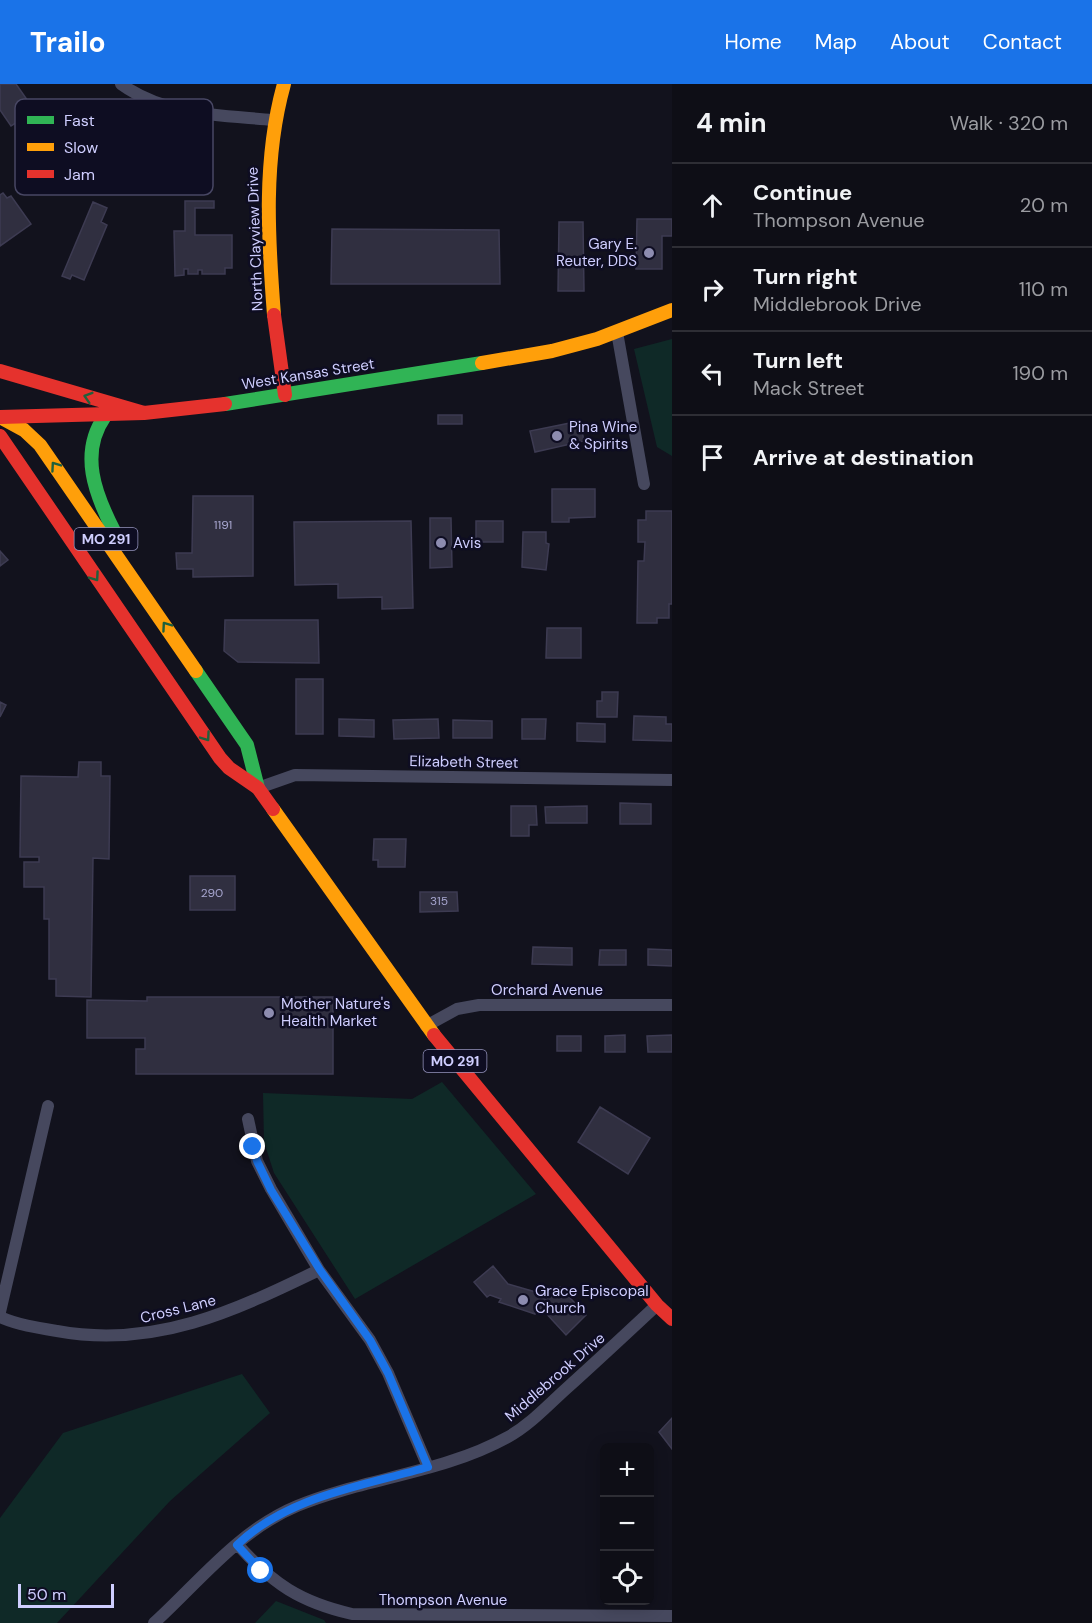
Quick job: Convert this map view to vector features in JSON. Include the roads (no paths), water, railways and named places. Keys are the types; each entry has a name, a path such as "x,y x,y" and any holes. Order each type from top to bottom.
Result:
{"main road":[{"name":"North Clayview Drive","path":"284,84 273,120 269,166 272,307 285,395"},
{"name":"West Kansas Street","path":"0,417 144,414 285,395 552,351 617,332 672,310"},
{"path":"0,371 144,414"},
{"path":"105,416 92,438 94,480 100,503 123,548 135,582"},
{"name":"MO 291","path":"0,417 24,430 40,445 247,745 258,788"},
{"name":"MO 291","path":"0,436 29,482 220,758 229,768 258,788 426,1026 657,1305 672,1319"},
{"path":"0,464 14,470 29,482"}],"street":[{"path":"121,84 149,99"},
{"path":"213,114 273,120"},
{"path":"617,332 644,484"},
{"name":"Elizabeth Street","path":"258,788 295,775 672,780"},
{"name":"Orchard Avenue","path":"426,1026 457,1009 479,1005 672,1005"},
{"path":"0,1312 48,1106"},
{"path":"248,1119 257,1161 320,1270 370,1340 388,1373 428,1467"},
{"name":"Cross Lane","path":"0,1317 34,1328 75,1334 105,1336 155,1332 195,1323 246,1306 320,1270"},
{"name":"Middlebrook Drive","path":"154,1623 190,1590 213,1563 248,1535 295,1507 468,1456 509,1437 537,1416 657,1305"},
{"name":"Thompson Avenue","path":"237,1545 276,1583 325,1608 370,1616 484,1619 672,1616"}],"place":[{"name":"Gary E. Reuter, DDS","path":"649,253"},
{"name":"Pina Wine & Spirits","path":"557,436"},
{"name":"Avis","path":"441,543"},
{"name":"Mother Nature's Health Market","path":"269,1013"},
{"name":"Grace Episcopal Church","path":"523,1300"}]}
